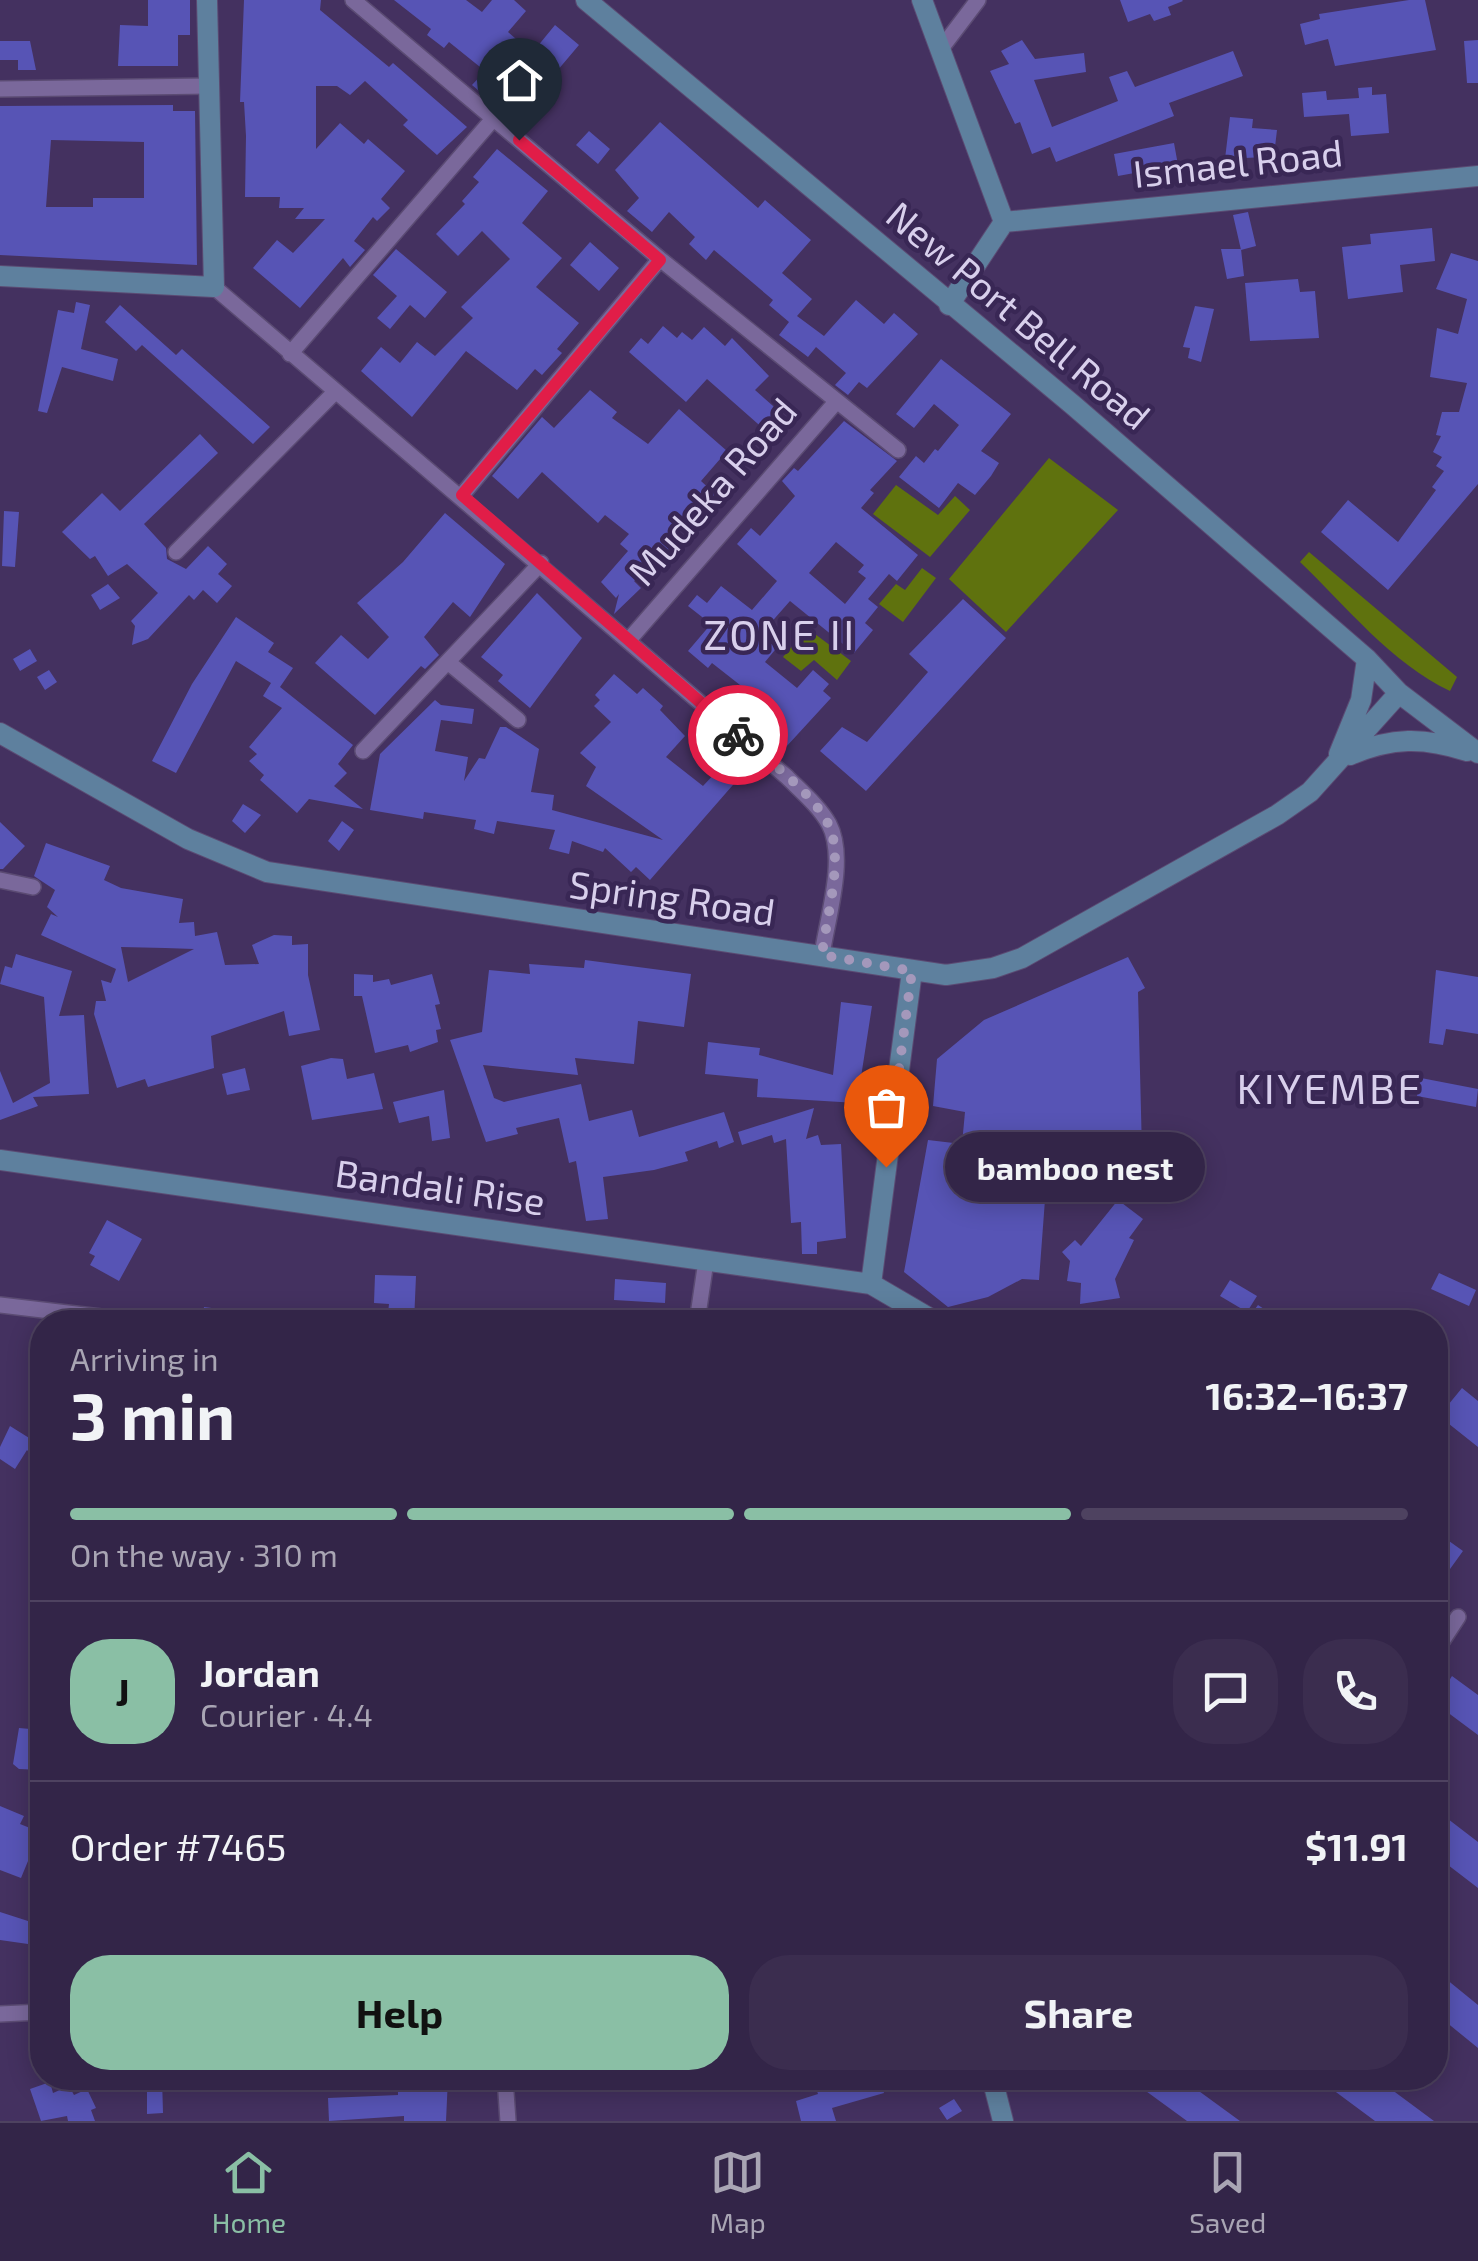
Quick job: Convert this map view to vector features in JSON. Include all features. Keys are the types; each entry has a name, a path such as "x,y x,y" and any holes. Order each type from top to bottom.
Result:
{"main road":[{"path":"0,276 214,287 207,0"},
{"name":"New Port Bell Road","path":"586,0 1367,659 1399,694 1478,754"},
{"path":"922,0 1004,222 949,305"},
{"name":"Ismael Road","path":"1004,222 1478,176"},
{"path":"1338,764 1361,700 1367,659"},
{"name":"Spring Road","path":"0,733 188,839 267,872 912,971 969,973 1022,958 1277,815 1310,792 1399,694"},
{"path":"1338,764 1386,742 1418,739 1478,754"},
{"path":"912,971 870,1284 915,1310"},
{"name":"Bandali Rise","path":"0,1160 870,1284"},
{"path":"995,2090 1003,2121"}],"street":[{"path":"353,0 660,260 836,402"},
{"path":"940,50 978,0"},
{"path":"0,89 209,86"},
{"path":"290,354 494,119"},
{"path":"462,495 660,260"},
{"path":"214,287 462,495 787,777 830,827 835,857 822,955"},
{"path":"176,552 335,392"},
{"name":"Mudeka Road","path":"628,640 836,402 898,450"},
{"path":"362,751 541,564"},
{"path":"449,663 518,720"},
{"path":"0,880 34,887"},
{"path":"699,1310 706,1261"},
{"path":"0,1304 48,1310"},
{"path":"1448,1632 1458,1617"},
{"path":"0,2014 30,2013"},
{"path":"506,2090 508,2121"}],"green space":[{"path":"1049,458 1118,510 1006,632 949,579"},
{"path":"896,485 938,515 955,496 970,510 930,557 873,514"},
{"path":"1309,552 1457,677 1450,691 1408,665 1353,615 1300,562"},
{"path":"922,568 936,578 903,622 879,604 896,584 905,590"},
{"path":"807,628 851,661 837,680 814,660 801,671 783,657"}],"building":[{"path":"148,0 190,0 190,35 178,35 178,66 118,66 120,25 148,26"},
{"path":"244,0 321,0 320,10 389,67 393,63 467,127 437,155 403,125 408,120 365,81 350,95 337,86 316,86 316,149 340,123 364,144 368,139 405,171 381,199 390,208 377,221 373,217 354,241 365,250 350,267 343,258 300,308 253,268 277,240 293,253 325,219 295,219 304,208 279,208 280,197 245,197 246,136 244,102 240,102"},
{"path":"394,0 466,0 482,12 492,0 514,0 526,11 508,32 532,53 555,25 579,45 524,110 529,115 519,125 472,85 485,71 449,42 444,48 427,35 431,29"},
{"path":"1120,0 1183,1 1168,7 1171,15 1154,21 1150,14 1128,22"},
{"path":"1425,0 1436,50 1335,66 1328,39 1305,45 1300,24 1320,19 1319,14"},
{"path":"1022,40 1035,59 1084,53 1086,72 1034,80 1052,127 1118,101 1109,77 1127,71 1135,87 1233,51 1243,76 1169,103 1174,116 1056,162 1050,147 1032,154 1020,122 1015,124 990,71 1009,64 1001,51"},
{"path":"1478,40 1478,83 1467,83 1464,41"},
{"path":"0,41 30,41 36,70 18,70 18,60 0,60"},
{"path":"1372,87 1372,95 1386,94 1389,133 1351,136 1349,114 1304,117 1302,93 1326,91 1327,100 1359,98 1358,88"},
{"path":"173,105 173,111 195,111 197,265 0,255 0,106","holes":["51,140 144,142 144,198 93,198 93,207 46,207"]},
{"path":"1230,117 1253,119 1252,128 1277,130 1275,147 1266,146 1265,157 1225,159"},
{"path":"660,122 758,208 765,200 811,240 782,273 812,299 797,316 824,336 856,300 884,324 894,313 918,334 867,388 859,382 848,395 835,385 846,373 816,347 808,357 779,335 789,322 769,305 773,300 714,250 706,260 689,244 695,237 669,212 652,232 627,211 639,198 615,170"},
{"path":"589,131 610,149 598,164 576,145"},
{"path":"1174,143 1178,165 1118,176 1114,154"},
{"path":"497,149 548,191 522,223 562,258 536,287 579,323 557,349 562,353 542,375 535,369 517,390 466,351 412,417 361,371 381,347 400,363 417,342 435,356 473,318 461,307 510,259 482,231 458,256 436,234 465,204 462,201 479,182 473,177"},
{"path":"1248,212 1256,246 1241,250 1233,215"},
{"path":"1432,228 1435,261 1400,265 1403,292 1348,299 1342,247 1371,244 1370,234"},
{"path":"590,242 619,268 599,291 570,265"},
{"path":"396,249 447,292 425,318 410,305 390,329 377,318 397,296 373,275"},
{"path":"1221,249 1241,249 1244,276 1227,279"},
{"path":"1451,253 1478,261 1478,484 1388,590 1321,532 1348,500 1398,542 1436,490 1432,487 1444,471 1436,466 1442,457 1433,452 1441,436 1436,435 1442,412 1459,412 1467,383 1430,377 1437,328 1458,334 1467,299 1436,289"},
{"path":"1298,279 1300,292 1315,291 1319,338 1250,341 1245,283"},
{"path":"76,302 90,305 81,349 118,359 113,381 62,367 47,413 38,411 58,310 74,313"},
{"path":"120,305 176,355 182,349 270,427 253,444 142,345 136,351 105,322"},
{"path":"1195,306 1214,309 1201,362 1188,358 1190,348 1183,347"},
{"path":"663,326 677,338 682,332 692,340 704,327 725,346 732,338 769,376 755,390 781,413 766,431 707,379 686,402 629,352 641,338 648,344"},
{"path":"941,359 1011,414 981,451 999,463 991,476 975,495 958,483 939,508 899,477 916,456 924,463 935,449 938,451 959,425 934,404 914,428 896,414"},
{"path":"590,390 617,412 612,418 648,444 679,409 727,451 701,481 715,494 669,542 672,545 660,559 634,581 641,588 614,614 619,594 616,598 601,582 628,551 620,544 629,534 605,515 598,523 542,472 518,499 492,476 542,417 554,428"},
{"path":"844,421 897,461 870,490 874,493 861,508 918,555 897,581 889,574 868,599 878,607 865,623 873,630 854,653 790,601 768,626 784,639 765,662 797,688 813,670 829,684 823,691 831,698 786,747 742,710 754,696 712,663 708,668 688,651 711,624 688,606 697,595 707,603 721,586 752,610 777,581 737,544 751,528 760,536 795,496 782,481 794,468 798,471","holes":["836,542 864,565 858,572 866,578 845,604 809,573"]},
{"path":"200,434 218,453 144,524 166,548 167,559 186,569 208,546 227,564 218,574 232,586 217,603 203,590 194,600 189,595 148,639 132,645 135,626 131,621 158,593 127,564 108,576 95,556 90,559 62,532 102,493 120,511"},
{"path":"4,511 19,512 15,567 2,566"},
{"path":"445,513 505,564 470,617 453,602 424,637 439,655 425,669 421,666 375,715 315,663 341,635 368,659 389,637 357,603 403,562"},
{"path":"108,584 120,598 100,610 91,595"},
{"path":"537,593 582,638 530,708 498,681 503,675 481,657"},
{"path":"963,599 1006,638 866,791 820,751 842,727 867,742 928,672 909,654"},
{"path":"236,617 274,643 268,652 293,668 280,687 353,745 338,764 347,773 334,786 363,809 309,799 297,813 260,780 264,775 249,761 257,754 249,747 282,708 263,696 271,683 236,661 176,773 152,761 192,684"},
{"path":"30,649 37,661 20,671 13,659"},
{"path":"49,670 57,682 45,690 37,677"},
{"path":"614,674 637,694 643,688 663,706 660,710 685,736 666,757 703,786 731,756 746,770 650,880 636,867 631,872 605,848 603,852 572,841 569,854 549,849 555,830 497,821 494,834 474,829 476,820 424,812 423,819 370,810 380,754 435,700 441,705 474,709 472,724 441,720 435,751 468,757 464,781 479,758 485,759 500,727 506,727 539,749 531,792 554,795 552,810 663,840 586,786 596,767 580,753 611,722 594,706 600,700 595,695"},
{"path":"243,804 261,815 245,833 232,821"},
{"path":"342,821 354,830 339,851 328,841"},
{"path":"0,822 25,846 3,869 0,869"},
{"path":"46,843 110,866 104,880 121,888 183,899 179,923 194,922 195,936 217,932 225,965 259,964 252,945 274,935 292,936 292,945 308,944 308,975 320,1030 289,1036 284,1011 211,1036 214,1068 148,1087 145,1079 117,1088 94,1014 96,1001 106,1001 101,980 111,983 116,969 41,935 51,914 58,917 47,907 55,890 34,876","holes":["121,947 194,949 128,982"]},
{"path":"16,954 72,971 59,1016 84,1015 89,1094 33,1097 38,1106 0,1120 0,1071 13,1103 50,1083 44,997 0,984 5,966 12,968"},
{"path":"1128,957 1145,988 1138,992 1142,1151 1136,1151 1134,1186 1047,1173 1039,1280 1022,1279 988,1297 948,1307 904,1272 928,1140 962,1144 965,1112 933,1106 937,1059 984,1020"},
{"path":"585,960 691,974 684,1027 638,1021 634,1064 575,1058 578,1075 483,1065 494,1098 504,1102 581,1084 589,1121 632,1110 639,1137 724,1112 734,1142 719,1148 717,1141 685,1152 688,1161 603,1177 608,1219 586,1221 576,1161 569,1163 559,1118 516,1128 518,1134 486,1142 450,1040 482,1032 489,970 530,974 529,964 584,968"},
{"path":"1436,970 1478,977 1478,1034 1446,1029 1443,1045 1429,1043"},
{"path":"354,974 373,975 373,982 389,979 391,985 432,974 440,1004 435,1005 441,1029 436,1030 438,1042 410,1052 408,1045 375,1053 362,996 354,996"},
{"path":"841,1002 872,1006 857,1103 757,1097 758,1079 705,1074 708,1042 760,1048 759,1055 833,1075"},
{"path":"343,1059 347,1079 374,1073 383,1109 312,1120 301,1066"},
{"path":"245,1068 250,1090 227,1095 222,1074"},
{"path":"1421,1078 1478,1089 1476,1107 1417,1096"},
{"path":"444,1090 450,1138 432,1141 429,1116 399,1123 393,1102"},
{"path":"814,1108 806,1139 818,1135 821,1145 841,1144 846,1238 817,1242 817,1254 802,1254 801,1222 791,1223 786,1139 774,1143 772,1135 742,1145 738,1132"},
{"path":"1118,1200 1143,1219 1129,1238 1134,1240 1115,1279 1120,1298 1080,1304 1081,1283 1067,1281 1070,1261 1062,1252 1075,1240 1081,1246"},
{"path":"107,1220 142,1239 119,1281 90,1265 95,1256 89,1253"},
{"path":"1439,1273 1476,1290 1469,1306 1431,1289"},
{"path":"375,1275 416,1276 415,1310 388,1310 389,1304 374,1303"},
{"path":"615,1279 666,1283 665,1303 614,1300"},
{"path":"1230,1280 1257,1296 1248,1310 1244,1310 1220,1296"},
{"path":"1462,1388 1478,1401 1478,1447 1448,1423 1448,1405"},
{"path":"10,1426 30,1438 30,1453 27,1450 15,1469 0,1459 0,1447"},
{"path":"1448,1540 1463,1551 1448,1572"},
{"path":"1452,1676 1478,1695 1478,1735 1448,1713 1448,1682"},
{"path":"19,1728 30,1729 30,1769 13,1764"},
{"path":"0,1806 24,1816 20,1824 30,1828 30,1856 21,1878 0,1870"},
{"path":"1448,1819 1478,1842 1478,1888 1448,1865"},
{"path":"30,1908 30,1944 0,1940 0,1912 28,1921"},
{"path":"1448,1981 1478,2005 1478,2048 1448,2024"},
{"path":"30,2090 71,2090 74,2095 87,2090 96,2108 91,2110 95,2121 68,2121 67,2116 41,2121"},
{"path":"147,2090 162,2090 163,2113 147,2114"},
{"path":"447,2090 446,2121 404,2121 404,2116 329,2121 328,2098 398,2095 398,2091"},
{"path":"817,2090 884,2093 832,2108 836,2121 801,2121 796,2101 818,2094"},
{"path":"1144,2090 1197,2090 1240,2121 1187,2121"},
{"path":"1333,2090 1392,2090 1434,2121 1375,2121"},
{"path":"954,2099 962,2111 947,2120 939,2108"}],"way so far":[{"path":"738,735 787,777 830,827 835,857 822,955 912,971 886,1167"}],"place":[{"name":"bamboo nest","path":"886,1167"}],"district":[{"name":"ZONE II","path":"780,635"},
{"name":"KIYEMBE","path":"1330,1089"}],"route":[{"path":"519,140 660,260 462,495 738,735"}]}
